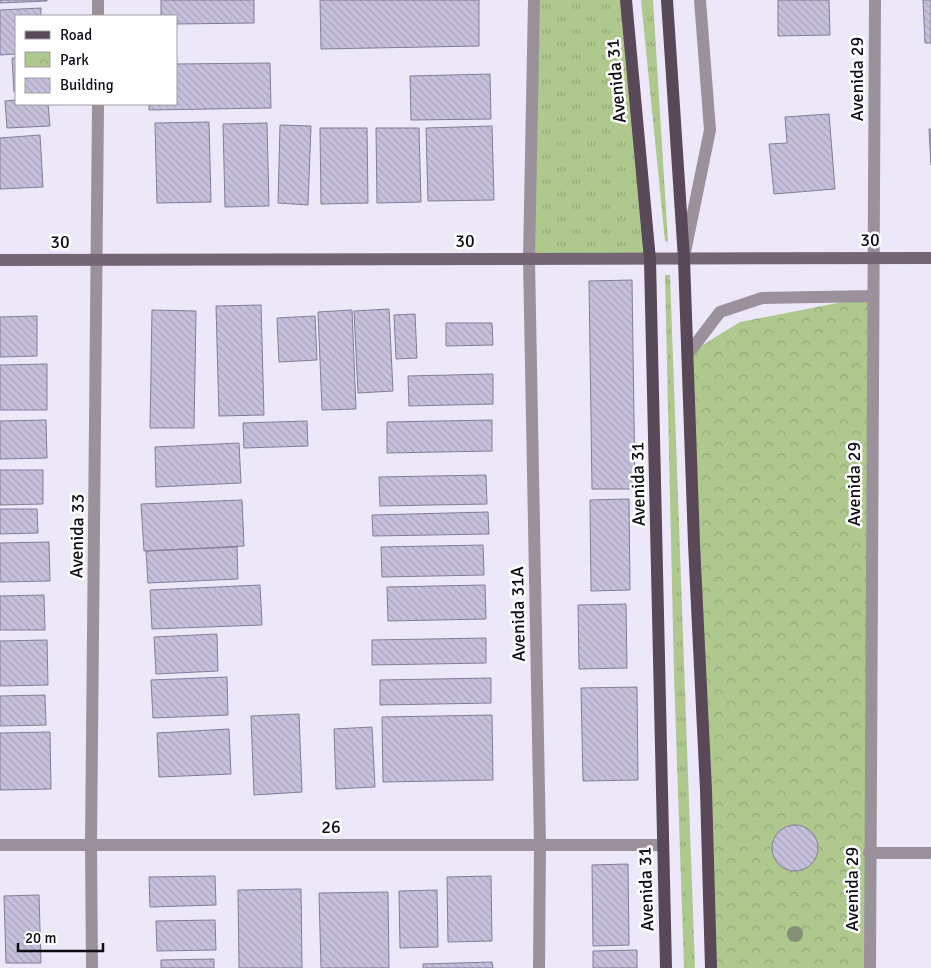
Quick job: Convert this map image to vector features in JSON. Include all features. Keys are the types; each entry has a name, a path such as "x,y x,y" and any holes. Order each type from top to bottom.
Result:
{"main road":[{"name":"Avenida 31","path":"626,0 650,260 666,968"},
{"path":"666,0 684,259 706,790 711,968"}],"street":[{"path":"98,0 98,15"},
{"path":"529,259 534,0"},
{"path":"684,259 710,130 700,0"},
{"name":"Avenida 29","path":"870,968 872,258 875,0"},
{"name":"Avenida 33","path":"92,968 91,845 98,105"},
{"name":"30","path":"0,260 931,258"},
{"name":"Avenida 31A","path":"529,259 540,844 539,968"},
{"path":"688,354 720,312 762,298 873,296"},
{"name":"26","path":"0,845 663,845"},
{"path":"869,853 931,853"}],"green space":[{"path":"534,0 626,0 650,260 529,259"},
{"path":"641,0 653,0 668,242 665,241"},
{"path":"665,275 670,275 695,968 684,968 674,675"},
{"path":"873,296 870,968 711,968 688,354 740,322"}],"building":[{"path":"0,0 47,0 47,1 0,3"},
{"path":"161,0 254,0 254,23 178,24 178,15 161,15"},
{"path":"320,0 479,0 479,46 321,49"},
{"path":"778,0 829,0 830,35 778,36"},
{"path":"923,0 931,0 931,43 925,43"},
{"path":"41,8 41,15 15,15 15,54 0,55 0,10"},
{"path":"12,58 15,58 14,92"},
{"path":"270,63 271,108 149,110 149,105 178,105 178,64"},
{"path":"490,74 491,119 411,120 410,76"},
{"path":"15,100 15,105 48,105 50,126 7,128 5,101"},
{"path":"829,114 835,189 774,194 769,144 787,143 785,117"},
{"path":"209,122 211,202 157,203 155,123"},
{"path":"267,123 269,206 225,207 223,124"},
{"path":"280,125 311,126 308,205 278,203"},
{"path":"492,126 494,200 428,201 426,128"},
{"path":"320,128 367,128 368,203 321,204"},
{"path":"376,128 419,128 421,202 377,203"},
{"path":"929,129 931,129 931,165"},
{"path":"40,135 43,187 0,189 0,138"},
{"path":"632,280 635,489 592,489 589,281"},
{"path":"261,305 264,415 219,416 216,306"},
{"path":"389,309 393,391 358,393 354,311"},
{"path":"152,310 196,311 194,428 150,428"},
{"path":"352,310 356,409 322,410 318,312"},
{"path":"415,314 417,358 396,359 394,315"},
{"path":"37,316 37,356 0,357 0,317"},
{"path":"315,316 317,360 279,362 277,318"},
{"path":"446,323 492,323 493,345 446,346"},
{"path":"47,364 47,410 0,410 0,365"},
{"path":"493,374 493,404 409,406 408,376"},
{"path":"46,420 47,458 0,459 0,421"},
{"path":"492,420 492,451 387,453 387,422"},
{"path":"307,421 308,446 244,448 243,423"},
{"path":"239,443 241,483 156,487 155,447"},
{"path":"0,470 43,470 43,504 0,505"},
{"path":"486,475 487,504 380,506 379,477"},
{"path":"629,499 630,590 591,591 590,500"},
{"path":"242,500 244,546 144,551 141,504"},
{"path":"0,509 37,509 38,533 0,534"},
{"path":"488,512 489,534 373,536 372,515"},
{"path":"49,542 50,581 0,582 0,543"},
{"path":"483,545 484,575 382,577 381,547"},
{"path":"237,547 238,579 148,583 146,551"},
{"path":"260,585 262,625 152,629 150,590"},
{"path":"485,585 486,619 388,621 387,587"},
{"path":"44,595 45,630 0,630 0,596"},
{"path":"626,604 627,668 579,669 578,605"},
{"path":"217,634 218,671 156,674 154,637"},
{"path":"486,638 486,663 372,665 372,640"},
{"path":"47,640 48,685 0,686 0,641"},
{"path":"227,677 228,715 153,718 151,680"},
{"path":"491,678 491,703 380,705 380,680"},
{"path":"637,687 638,780 583,781 581,688"},
{"path":"45,695 46,725 0,726 0,696"},
{"path":"299,714 302,792 254,795 251,716"},
{"path":"492,715 493,780 383,782 382,717"},
{"path":"372,727 375,787 336,789 334,729"},
{"path":"229,729 231,774 159,777 157,733"},
{"path":"50,732 51,789 0,790 0,733"},
{"path":"800,825 812,831 817,839 817,857 812,865 804,870 790,871 778,865 773,857 772,843 778,831 786,826"},
{"path":"628,864 629,945 593,946 592,865"},
{"path":"215,876 216,905 150,907 149,877"},
{"path":"491,876 492,941 448,942 447,877"},
{"path":"301,889 302,968 239,968 238,890"},
{"path":"437,890 438,947 400,948 399,891"},
{"path":"388,892 389,968 321,968 319,893"},
{"path":"39,895 41,963 6,963 4,896"},
{"path":"215,920 216,950 157,951 156,921"},
{"path":"637,950 637,968 593,968 593,951"},
{"path":"214,959 214,968 161,968 161,960"},
{"path":"492,962 493,968 423,968 423,964"}]}
